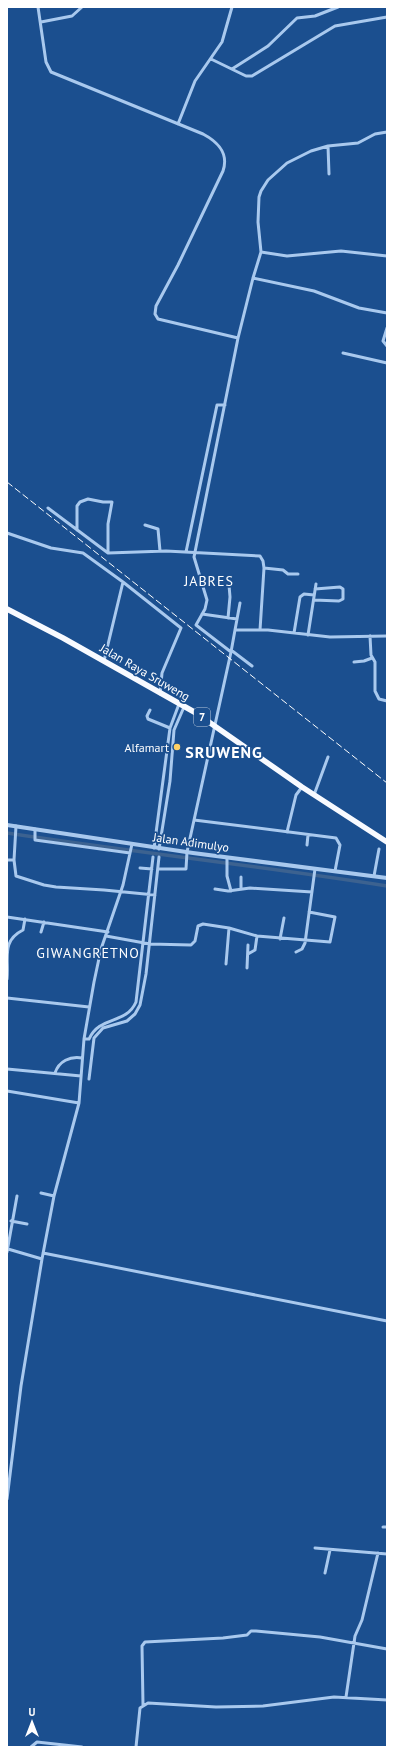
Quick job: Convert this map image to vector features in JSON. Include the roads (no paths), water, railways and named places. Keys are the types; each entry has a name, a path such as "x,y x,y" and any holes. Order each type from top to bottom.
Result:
{"highway":[{"name":"Jalan Raya Sruweng","path":"7,609 182,705 214,725 302,788 387,842"}],"street":[{"path":"38,7 46,62 51,72 214,140 223,153 224,166 178,265 156,306 155,314 158,319 238,338"},
{"path":"40,22 72,16 82,7"},
{"path":"178,124 195,81 223,39 232,7"},
{"path":"232,69 268,46 297,18 315,16 338,7"},
{"path":"211,59 246,76 252,76 335,26 387,17"},
{"path":"252,666 197,626 196,622 206,605 207,596 194,562 238,338 253,278 262,252 258,212 259,197 263,186 287,163 311,151 328,146 358,144 376,134 387,132"},
{"path":"328,146 329,174"},
{"path":"262,252 288,256 341,252 387,256"},
{"path":"253,278 314,291 359,308 387,313"},
{"path":"387,328 383,341 387,346"},
{"path":"343,353 387,363"},
{"path":"186,552 217,405 225,405"},
{"path":"199,489 208,491"},
{"path":"77,530 77,506 80,502 88,499 113,502 108,524 108,553"},
{"path":"196,500 206,502"},
{"path":"48,508 108,553 160,551 256,554 262,557 264,568 260,630"},
{"path":"145,525 158,529 160,551"},
{"path":"7,533 51,548 83,553 182,628 162,673 160,694"},
{"path":"264,568 283,570 288,574 298,574"},
{"path":"104,661 123,582"},
{"path":"308,635 316,584"},
{"path":"228,618 230,597 229,585"},
{"path":"314,600 339,601 343,599 343,589 340,587 315,589"},
{"path":"294,633 300,597 304,594 314,595"},
{"path":"158,869 186,869 186,853 231,651 240,603"},
{"path":"202,614 237,619"},
{"path":"235,630 260,630 308,635 387,636"},
{"path":"370,636 372,658 374,662 376,694 379,699 387,701"},
{"path":"354,662 364,662 372,658"},
{"path":"154,848 170,728 182,705"},
{"path":"159,848 170,781 174,730 182,705"},
{"path":"150,710 147,716 148,719 170,728"},
{"path":"314,795 328,757"},
{"path":"164,780 170,781"},
{"path":"287,832 296,795 302,788"},
{"path":"194,820 333,838 339,841 339,852 335,871"},
{"name":"Jalan Adimulyo","path":"7,825 36,829 131,849 159,848 227,859 387,878"},
{"path":"16,826 14,860 16,876 44,886 155,895"},
{"path":"7,1499 21,1386 43,1253 54,1196 79,1104 82,1058 89,1007 98,961 121,892 131,849 72,846 34,837 36,829"},
{"path":"307,845 308,835"},
{"path":"374,876 379,849"},
{"path":"89,1039 100,1025 122,1018 134,1006 141,974 153,857"},
{"path":"90,1079 93,1040 103,1028 124,1022 133,1016 139,1009 143,995 150,944 159,857"},
{"path":"227,859 226,876 230,892"},
{"path":"7,860 14,860"},
{"path":"140,868 152,869"},
{"path":"296,952 302,949 305,941 315,870"},
{"path":"241,877 241,889"},
{"path":"215,889 230,892 253,888 312,892"},
{"path":"106,936 150,944 193,944 200,924 229,928 257,936 330,942 335,918 332,916 309,912"},
{"path":"7,917 108,932"},
{"path":"280,939 284,918"},
{"path":"7,979 8,943 16,933 23,930 25,919"},
{"path":"41,932 44,922"},
{"path":"226,964 229,928"},
{"path":"248,954 255,950 257,936"},
{"path":"247,968 248,945"},
{"path":"141,974 146,974"},
{"path":"7,998 89,1007"},
{"path":"134,1006 139,1009"},
{"path":"122,1018 124,1022"},
{"path":"100,1025 103,1028"},
{"path":"84,1039 93,1040"},
{"path":"55,1073 59,1066 69,1058 82,1058"},
{"path":"7,1069 81,1076"},
{"path":"7,1091 79,1104"},
{"path":"41,1192 54,1196"},
{"path":"17,1196 11,1221 7,1250 42,1259"},
{"path":"7,1214 12,1216"},
{"path":"11,1221 27,1224"},
{"path":"43,1253 387,1321"},
{"path":"315,1548 387,1554"},
{"path":"325,1573 330,1550"},
{"path":"346,1697 357,1629 365,1611 378,1553"},
{"path":"136,1747 140,1708 143,1705 142,1646 145,1642 222,1638 247,1635 251,1631 256,1630 320,1637 387,1649"},
{"path":"143,1705 155,1702 216,1707 263,1706 327,1697 387,1700"},
{"path":"31,1747 37,1742 82,1747"}],"waterway":[{"path":"7,833 387,886"}],"railway":[{"path":"7,482 387,783"}],"place":[{"name":"Alfamart","path":"177,747"}],"district":[{"name":"JABRES","path":"209,581"},
{"name":"SRUWENG","path":"224,752"},
{"name":"GIWANGRETNO","path":"88,953"}]}
